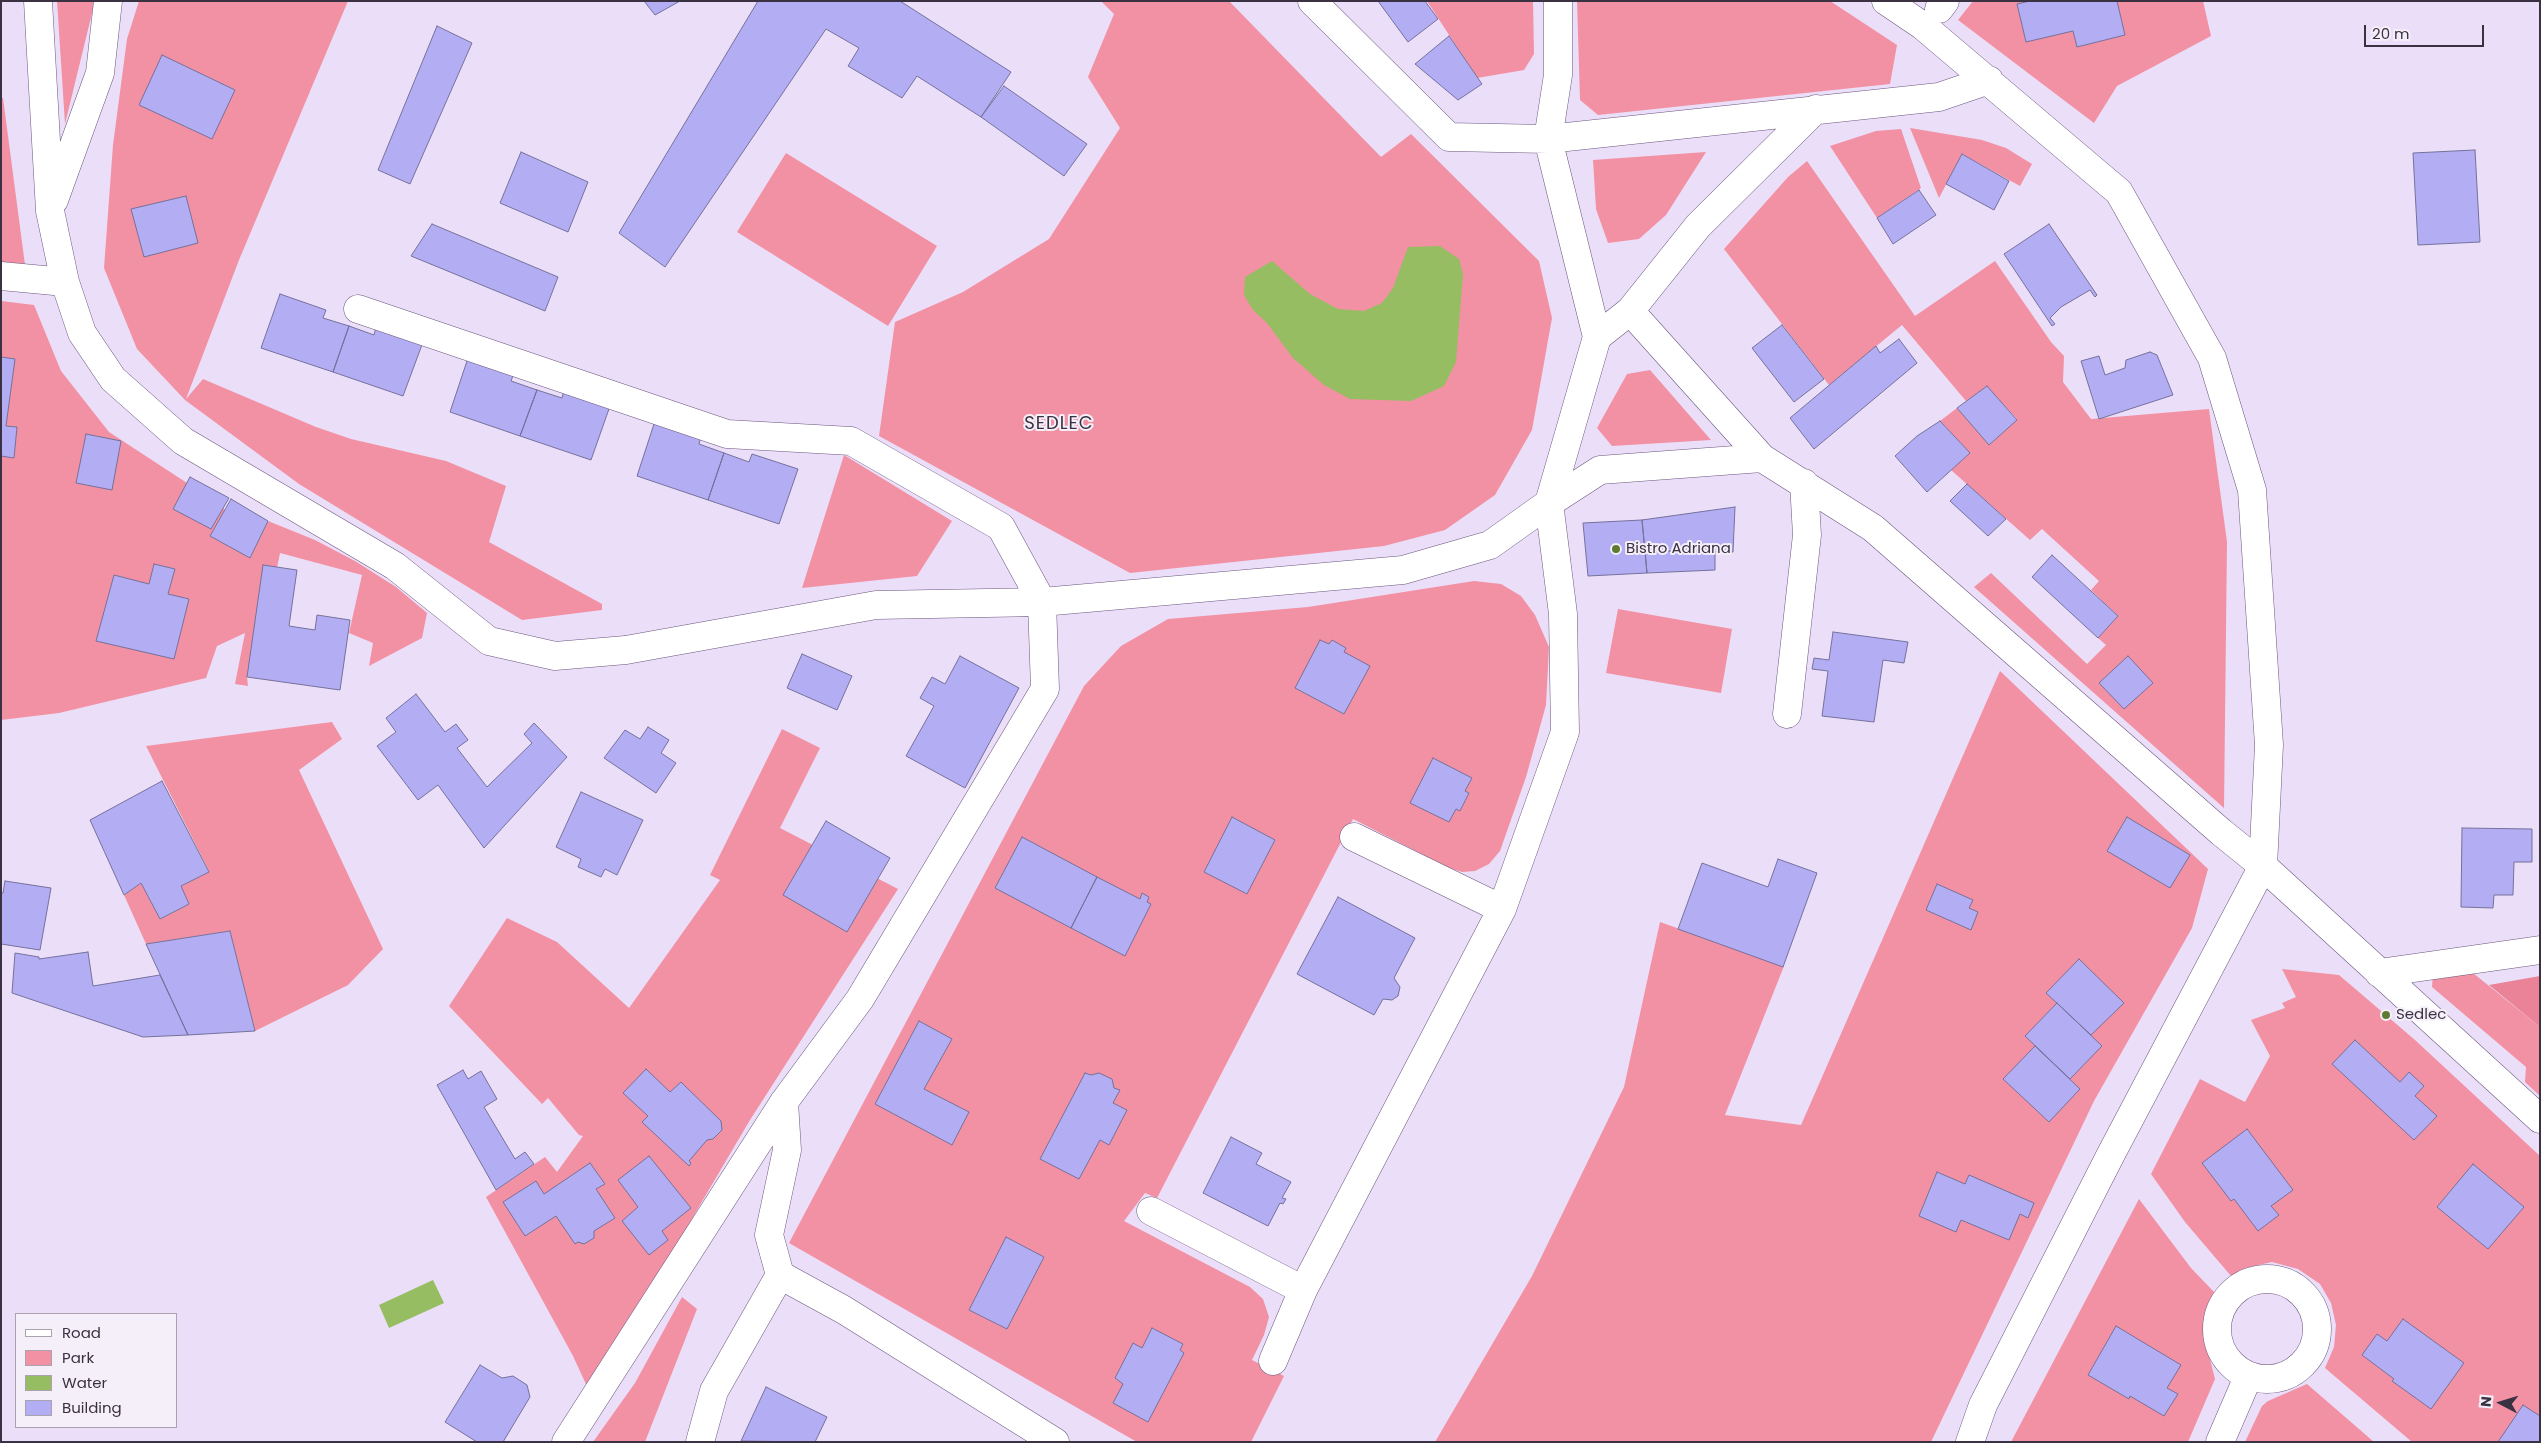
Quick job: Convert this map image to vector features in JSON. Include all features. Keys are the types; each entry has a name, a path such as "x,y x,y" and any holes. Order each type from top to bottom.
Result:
{"street":[{"path":"38,1 50,210 65,282 82,333 113,379 182,441 395,566 489,641 555,656 626,650 876,606 1042,602 1402,570 1490,545 1600,470 1762,458"},
{"path":"50,210 100,73 108,1"},
{"path":"1312,1 1448,137 1548,138 1938,97 1989,80"},
{"path":"1273,1361 1303,1290 1502,909 1565,732 1563,614 1549,503 1597,337 1548,138 1558,75 1558,1"},
{"path":"1886,1 1923,26 1989,80 2119,192 2212,358 2252,490 2269,745 2263,866 2110,1156 1984,1405 1970,1442"},
{"path":"1597,337 1630,311 1698,226 1816,109"},
{"path":"1,276 65,282"},
{"path":"358,309 727,434 851,441 1001,527 1042,602 1045,689 860,999 784,1102 566,1442"},
{"path":"1630,311 1762,458 1873,528 2221,832 2263,866 2540,1119"},
{"path":"1787,714 1807,535 1804,483"},
{"path":"1354,837 1502,909"},
{"path":"2379,973 2540,950"},
{"path":"700,1442 714,1391 780,1275 769,1236 787,1150 784,1102"},
{"path":"1151,1211 1303,1290"},
{"path":"780,1275 844,1310 1055,1442"},
{"path":"2220,1442 2248,1377"}],"green space":[{"path":"57,1 95,1 65,124"},
{"path":"139,1 348,1 239,260 186,399 203,379 316,427 351,439 446,461 506,486 489,542 602,604 602,610 522,620 299,484 185,400 137,349 104,268 113,145 127,39"},
{"path":"1101,1 1229,1 1381,157 1411,134 1539,261 1552,318 1532,430 1495,495 1445,530 1384,546 1130,573 879,436 895,322 963,292 1049,239 1120,128 1088,77 1114,14"},
{"path":"1427,1 1533,1 1534,54 1524,70 1477,78"},
{"path":"1577,1 1830,1 1897,45 1890,84 1598,115 1580,100"},
{"path":"1973,1 2203,1 2211,36 2117,86 2094,123 1958,20"},
{"path":"1,98 3,98 25,265 1,263"},
{"path":"1910,128 1982,140 2006,148 2032,164 2020,186 1962,154 1939,198"},
{"path":"1901,129 1921,188 1877,218 1830,146 1876,131"},
{"path":"1706,152 1666,215 1639,239 1608,243 1596,209 1593,160"},
{"path":"786,153 937,246 888,326 737,232"},
{"path":"1807,161 1915,316 1995,261 2051,342 2064,356 2063,382 2091,419 2209,409 2227,542 2224,808 1974,587 1991,573 2087,664 2106,645 2098,638 2118,616 2091,590 2099,581 2042,529 2030,540 1951,470 1970,453 1940,421 1957,408 1990,444 2017,419 1987,387 1966,401 1902,325 1829,385 1724,249 1788,177"},
{"path":"1,301 34,305 61,371 109,432 187,483 211,529 223,508 225,510 210,536 250,557 268,521 315,540 355,561 396,587 427,613 422,638 369,666 373,643 349,633 362,575 280,553 262,643 247,677 248,686 235,684 245,633 217,646 206,678 59,713 1,720"},
{"path":"1650,370 1711,440 1612,446 1597,428 1627,374"},
{"path":"844,455 952,521 917,576 802,588"},
{"path":"1474,581 1501,584 1521,596 1535,615 1549,647 1546,705 1526,777 1500,851 1489,864 1475,871 1462,872 1449,868 1353,819 1157,1198 1145,1193 1124,1221 1250,1287 1263,1299 1269,1317 1264,1335 1252,1360 1284,1376 1251,1442 1137,1442 789,1243 1084,686 1121,646 1168,619 1308,607"},
{"path":"1618,609 1732,629 1721,693 1606,673"},
{"path":"2000,671 2208,869 2192,928 2094,1101 1931,1442 1435,1442 1532,1276 1624,1087 1660,922 1784,966 1725,1115 1801,1125"},
{"path":"332,722 342,739 299,770 383,949 348,985 255,1031 230,931 146,944 124,895 141,883 160,919 189,904 181,886 209,871 146,746"},
{"path":"782,729 820,748 780,828 898,889 750,1120 697,1210 605,1375 590,1393 573,1356 486,1197 545,1157 557,1172 583,1136 579,1135 548,1098 542,1104 449,1006 507,918 557,942 629,1008 720,880 710,875"},
{"path":"2282,969 2339,975 2415,1040 2540,1156 2540,1442 2412,1442 2325,1368 2334,1347 2336,1325 2331,1303 2320,1284 2298,1269 2272,1262 2245,1268 2231,1276 2185,1222 2151,1174 2200,1079 2245,1102 2270,1056 2251,1020 2285,1008 2282,1003 2296,997"},
{"path":"2468,969 2540,1027 2540,1096 2525,1082 2526,1067 2432,987 2433,972"},
{"path":"2139,1199 2191,1268 2215,1293 2205,1318 2206,1344 2215,1379 2188,1442 2011,1442"},
{"path":"682,1297 697,1309 645,1442 593,1442 635,1383"},
{"path":"2307,1384 2374,1442 2245,1442 2262,1406 2268,1401"}],"shaded area":[{"path":"2540,976 2540,1027 2489,985"}],"water":[{"path":"1440,246 1459,259 1463,274 1456,362 1444,386 1411,401 1350,399 1324,385 1293,358 1267,323 1253,310 1244,295 1245,277 1272,261 1310,294 1338,309 1364,311 1382,303 1393,288 1408,247"},
{"path":"433,1280 444,1303 389,1328 379,1305"}],"building":[{"path":"644,1 680,1 655,15"},
{"path":"758,1 900,1 1011,72 981,117 917,76 902,98 848,66 859,48 826,29 665,267 619,233"},
{"path":"1378,1 1425,1 1438,19 1408,42"},
{"path":"2030,1 2117,1 2125,35 2077,47 2073,31 2026,42 2017,4"},
{"path":"437,26 472,43 410,184 378,170"},
{"path":"1449,36 1482,84 1458,100 1415,64"},
{"path":"162,55 235,90 212,139 139,105"},
{"path":"1004,86 1087,144 1064,176 981,117"},
{"path":"2475,150 2480,242 2418,245 2413,153"},
{"path":"521,152 588,182 568,232 500,203"},
{"path":"1962,154 2009,181 1994,210 1946,184"},
{"path":"1919,190 1936,215 1893,244 1877,218"},
{"path":"186,196 198,243 144,257 131,209"},
{"path":"432,224 558,277 545,311 411,256"},
{"path":"2049,224 2097,295 2095,297 2090,290 2061,307 2050,318 2055,324 2052,326 2004,254"},
{"path":"280,294 326,310 323,318 349,326 333,372 261,348"},
{"path":"1782,325 1824,379 1794,402 1752,348"},
{"path":"349,326 374,335 376,327 423,342 403,396 333,372"},
{"path":"1899,339 1917,363 1814,449 1790,418 1876,346 1880,353"},
{"path":"2150,352 2157,355 2173,395 2099,419 2081,361 2099,356 2105,375 2125,368 2126,360"},
{"path":"1,357 15,359 6,426 17,427 14,458 1,456"},
{"path":"468,358 514,373 511,381 537,390 520,436 450,412"},
{"path":"1987,386 2017,420 1989,445 1957,408"},
{"path":"537,390 562,398 564,390 610,406 591,460 520,436"},
{"path":"655,421 701,436 699,444 724,453 708,500 637,476"},
{"path":"1940,421 1970,453 1927,492 1895,456 1917,436"},
{"path":"86,434 121,441 112,490 76,483"},
{"path":"724,453 749,462 752,454 798,469 779,524 708,500"},
{"path":"190,477 229,498 211,529 173,509"},
{"path":"1967,484 2006,519 1988,536 1950,501"},
{"path":"231,499 268,521 250,558 210,536"},
{"path":"1735,507 1733,552 1645,551 1642,520"},
{"path":"1642,520 1647,573 1588,576 1583,523"},
{"path":"1645,551 1715,551 1715,570 1647,573"},
{"path":"2052,555 2118,616 2098,638 2032,577"},
{"path":"154,564 175,569 168,594 189,599 174,659 96,641 114,575 149,584"},
{"path":"263,565 297,570 289,626 315,630 317,615 350,620 340,690 247,677"},
{"path":"1833,632 1908,642 1904,663 1883,660 1874,722 1822,716 1828,671 1812,669 1814,658 1829,660"},
{"path":"1320,640 1329,644 1332,640 1346,648 1344,652 1370,666 1344,714 1295,688"},
{"path":"802,654 852,676 837,710 787,688"},
{"path":"960,656 1019,688 965,788 906,756 934,706 920,698 932,677 945,684"},
{"path":"2128,656 2153,683 2124,709 2099,683"},
{"path":"416,694 445,732 456,724 468,740 457,748 487,787 532,743 524,734 534,723 567,757 484,848 438,785 418,800 377,746 396,732 386,718"},
{"path":"648,727 669,740 661,753 676,763 656,793 604,758 625,730 640,739"},
{"path":"1433,758 1472,778 1465,791 1469,793 1460,811 1456,809 1449,822 1410,803"},
{"path":"162,781 209,872 181,886 189,904 160,919 141,883 124,895 90,820"},
{"path":"581,792 643,820 617,875 605,869 601,877 578,867 581,859 556,847"},
{"path":"1232,817 1275,840 1247,894 1204,872"},
{"path":"2127,817 2190,855 2170,888 2107,851"},
{"path":"826,821 890,858 847,932 783,895"},
{"path":"2462,828 2532,829 2532,862 2514,862 2513,895 2494,895 2493,908 2461,907"},
{"path":"1022,837 1097,877 1071,928 995,888"},
{"path":"1778,859 1817,873 1783,967 1678,929 1702,863 1768,887"},
{"path":"1097,877 1140,899 1142,893 1149,897 1147,902 1151,904 1125,956 1071,928"},
{"path":"5,881 51,888 40,950 1,944 1,893 3,893"},
{"path":"1937,884 1973,900 1969,908 1978,912 1971,930 1926,910"},
{"path":"1338,897 1415,938 1394,978 1400,987 1398,996 1392,1000 1383,999 1374,1015 1297,974"},
{"path":"230,931 255,1031 188,1035 146,944"},
{"path":"88,952 93,986 160,975 188,1035 143,1037 12,993 15,953 39,957 39,959"},
{"path":"2079,959 2124,1003 2091,1035 2046,993"},
{"path":"2057,1003 2102,1046 2070,1079 2025,1036"},
{"path":"919,1021 952,1039 924,1089 969,1112 952,1145 875,1104"},
{"path":"2355,1040 2400,1082 2409,1072 2424,1086 2415,1096 2437,1116 2414,1140 2332,1064"},
{"path":"2035,1046 2080,1089 2049,1122 2003,1079"},
{"path":"646,1069 670,1092 681,1082 721,1121 722,1130 713,1139 707,1140 689,1161 691,1163 689,1166 642,1122 648,1116 623,1093"},
{"path":"463,1070 468,1079 481,1071 497,1099 484,1107 515,1159 525,1152 534,1164 496,1190 437,1085"},
{"path":"1085,1073 1091,1075 1099,1073 1112,1079 1114,1088 1120,1090 1113,1103 1127,1110 1109,1145 1100,1140 1079,1179 1040,1159"},
{"path":"2247,1129 2293,1190 2271,1206 2279,1215 2258,1231 2234,1199 2231,1201 2202,1163"},
{"path":"1231,1137 1262,1153 1256,1164 1291,1182 1282,1198 1286,1199 1283,1204 1280,1203 1268,1226 1203,1193"},
{"path":"649,1156 691,1208 662,1231 668,1240 649,1255 622,1221 638,1207 618,1180"},
{"path":"590,1163 605,1184 596,1189 615,1218 594,1231 594,1238 584,1244 578,1242 575,1244 556,1216 525,1236 503,1202 536,1181 544,1194"},
{"path":"2473,1164 2524,1207 2488,1249 2437,1207"},
{"path":"1937,1172 1965,1184 1969,1175 2034,1203 2028,1218 2020,1214 2009,1240 1961,1220 1956,1232 1919,1216"},
{"path":"1006,1237 1044,1257 1007,1329 969,1310"},
{"path":"2403,1319 2464,1363 2431,1409 2392,1381 2394,1379 2362,1355 2377,1334 2387,1341"},
{"path":"2116,1326 2181,1365 2167,1388 2178,1394 2164,1416 2130,1396 2129,1399 2088,1375"},
{"path":"1152,1328 1183,1344 1180,1350 1184,1353 1148,1422 1113,1403 1123,1384 1115,1378 1133,1343 1142,1348"},
{"path":"480,1365 502,1378 513,1376 527,1385 530,1397 503,1442 477,1442 445,1422"},
{"path":"766,1387 827,1417 815,1442 741,1441"},
{"path":"2523,1405 2540,1416 2540,1442 2498,1442"}],"place":[{"name":"Bistro Adriana","path":"1616,549"},
{"name":"Sedlec","path":"2386,1015"}],"district":[{"name":"SEDLEC","path":"1059,424"}]}
